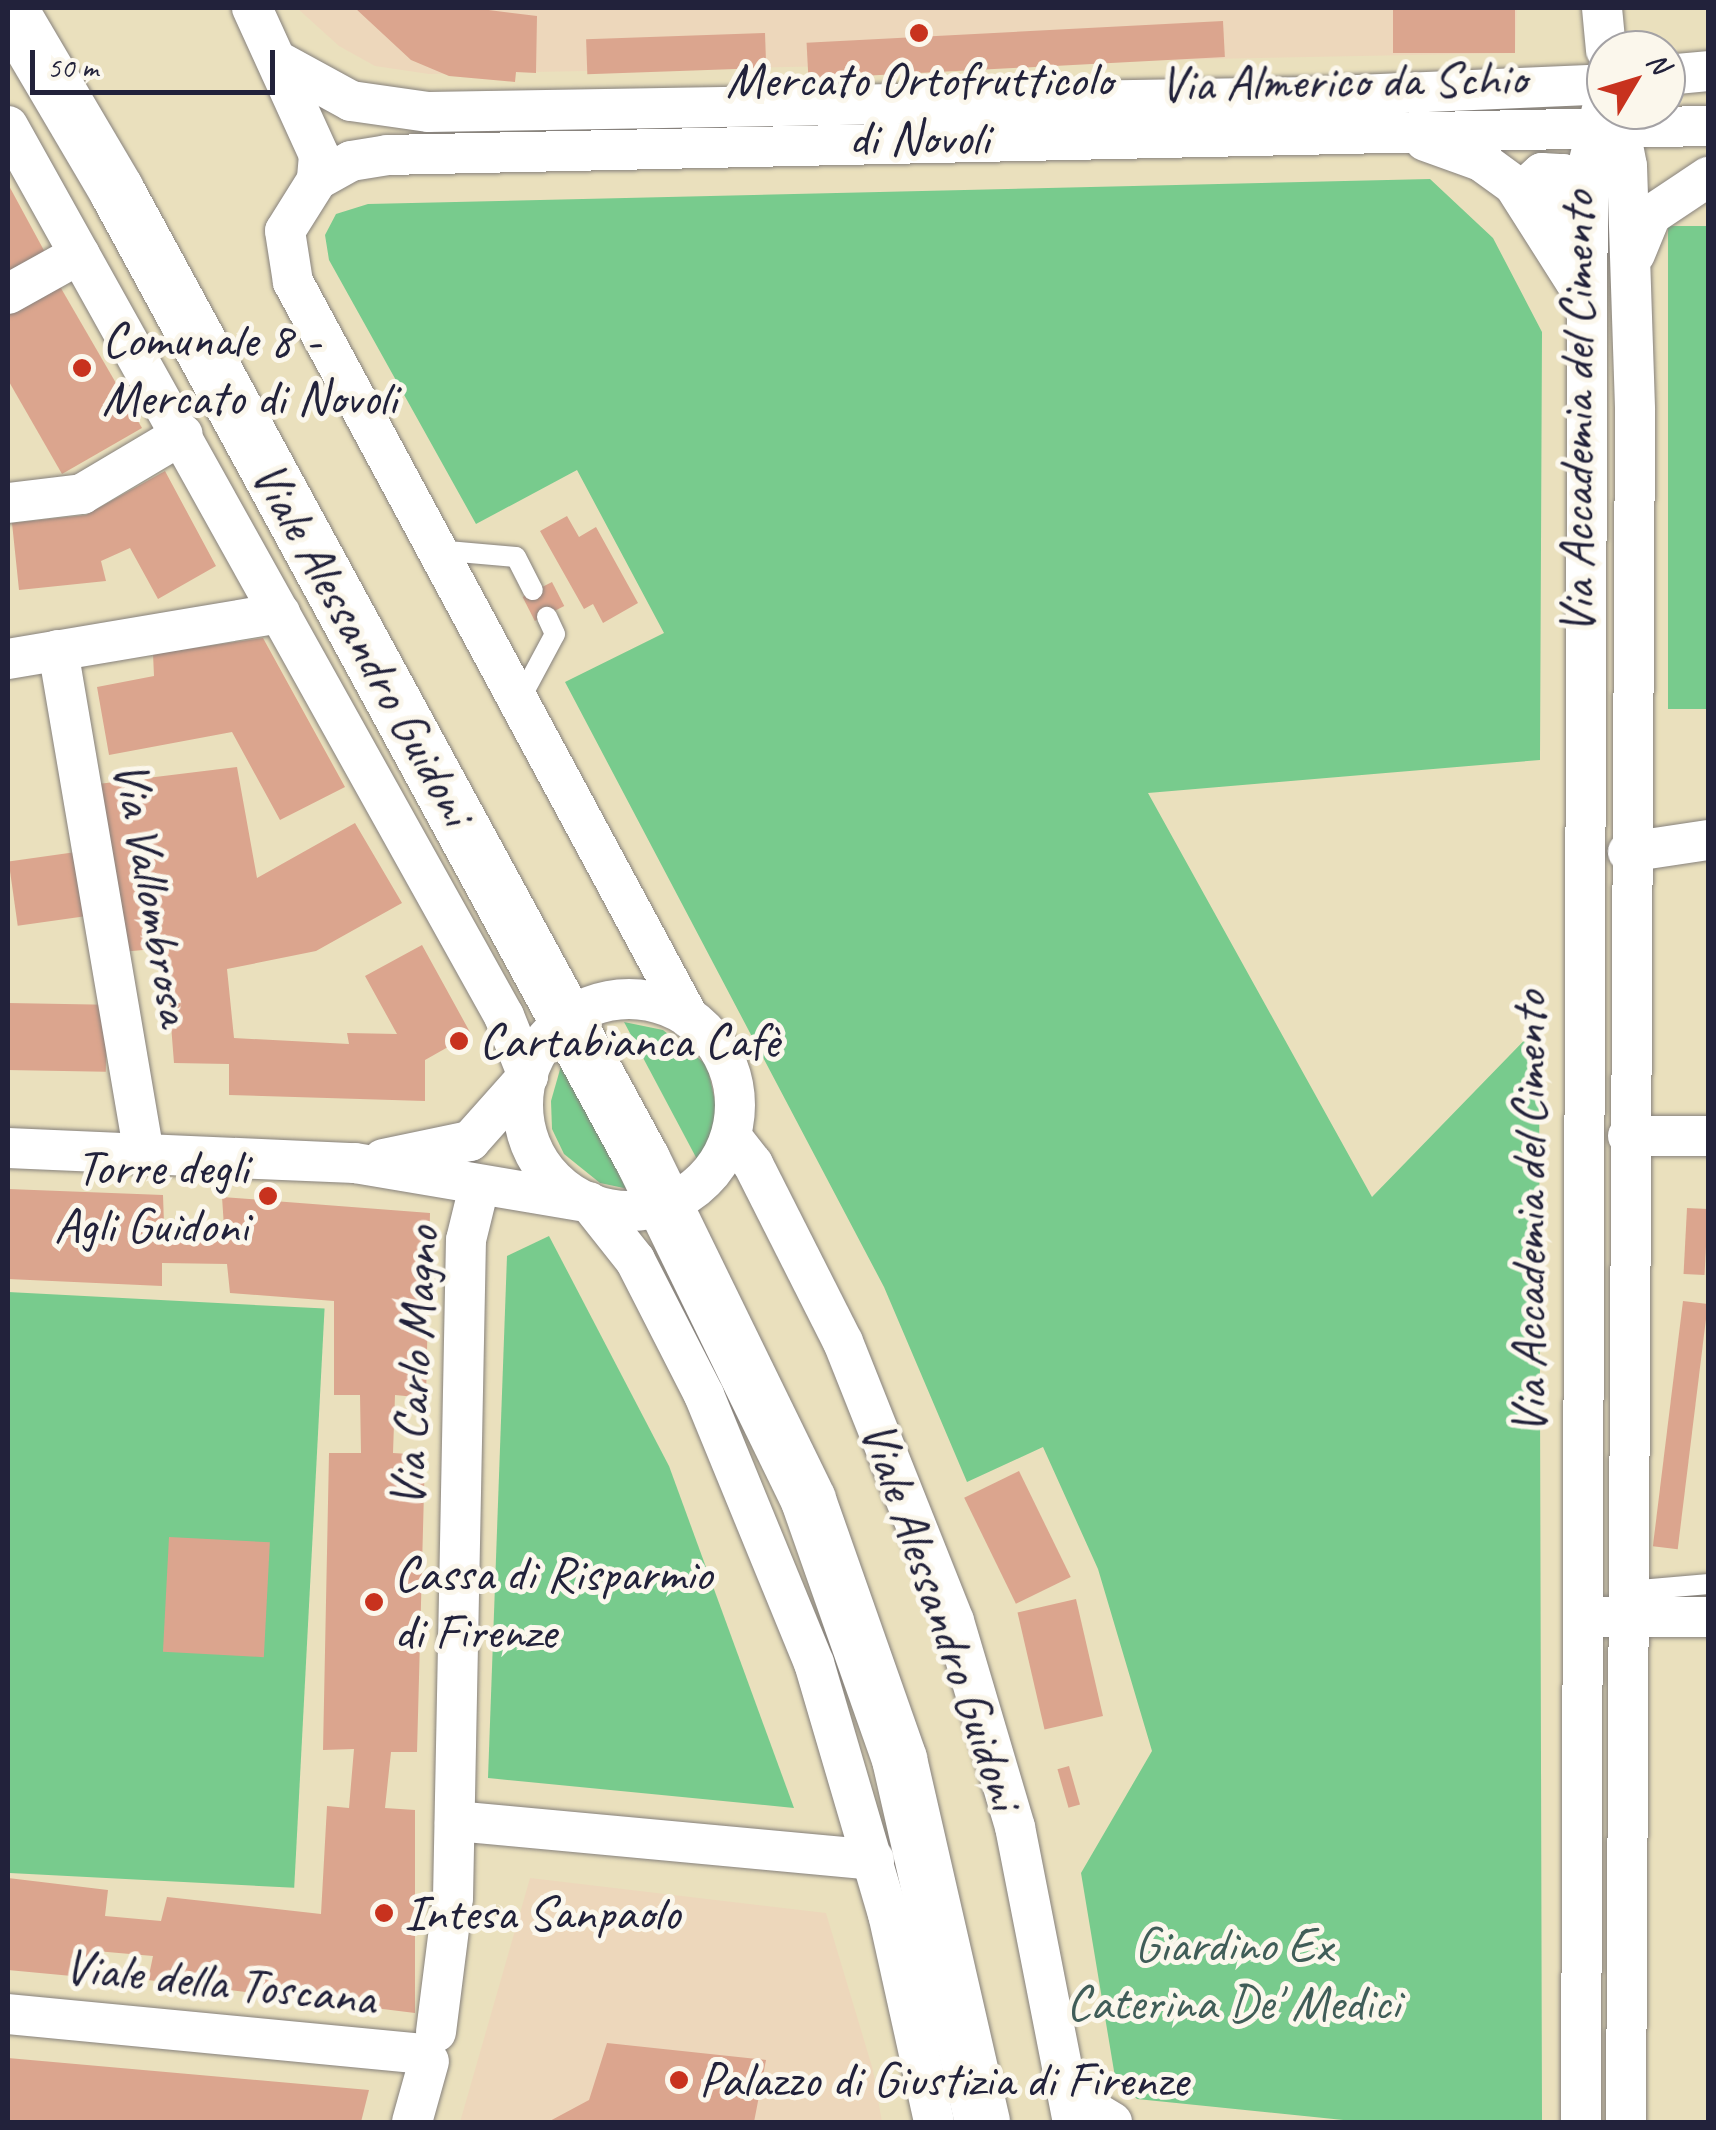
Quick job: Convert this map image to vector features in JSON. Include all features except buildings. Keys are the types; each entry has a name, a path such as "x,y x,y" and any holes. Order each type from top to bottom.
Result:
{"main road":[{"name":"Viale Alessandro Guidoni","path":"10,8 580,1012 837,1479 901,1656 966,1868 1013,2122"},
{"name":"Viale Alessandro Guidoni","path":"48,8 336,520 580,1012"},
{"name":"Viale Alessandro Guidoni","path":"680,1196 808,1500 863,1648 929,1872 982,2122"}],"street":[{"path":"252,8 314,132 317,180"},
{"name":"Via Almerico da Schio","path":"278,61 351,102 428,112 1292,98 1586,85"},
{"name":"Via Almerico da Schio","path":"317,180 351,161 387,155 1392,132 1586,116"},
{"name":"Viale Alessandro Guidoni","path":"8,126 504,1016 528,1076"},
{"name":"Via Accademia del Cimento","path":"1581,2122 1588,165 1603,130"},
{"name":"Via Accademia del Cimento","path":"1612,130 1631,292 1626,2122"},
{"name":"Via Accademia del Cimento","path":"1392,132 1482,161 1514,185 1588,303"},
{"path":"1708,136 1648,136 1648,144 1678,145 1701,164 1708,161"},
{"path":"1631,171 1618,500 1604,501 1605,174 1631,171"},
{"path":"1631,292 1640,228 1673,196 1708,177"},
{"name":"Viale Alessandro Guidoni","path":"317,180 285,231 288,270 517,704 690,1018 728,1066 735,1095 731,1136 761,1178 843,1342 948,1603 1015,1827 1071,2110"},
{"path":"8,294 80,254"},
{"path":"8,502 82,494 183,434"},
{"path":"8,659 280,613"},
{"name":"Via Vallombrosa","path":"58,650 144,1154"},
{"path":"1628,852 1708,840"},
{"path":"580,1012 654,1002 690,1018"},
{"name":"Viale Alessandro Guidoni","path":"580,1012 542,1045 528,1076 524,1114 534,1151 557,1182 589,1202 627,1211 680,1196"},
{"path":"355,1163 470,1141 528,1076"},
{"path":"680,1196 731,1136"},
{"path":"1628,1136 1708,1136"},
{"path":"8,1148 355,1163 479,1187 589,1202"},
{"name":"Via Carlo Magno","path":"412,2122 453,1898 466,1240 479,1187"},
{"name":"Viale Alessandro Guidoni","path":"589,1202 635,1260 739,1470 814,1663 874,1860 934,2122"},
{"path":"1580,1617 1627,1604 1708,1618"},
{"path":"454,1821 874,1860"},
{"name":"Viale della Toscana","path":"8,1998 427,2047"},
{"name":"Viale della Toscana","path":"8,2014 427,2047"},
{"path":"1071,2110 1112,2122"}],"lane":[{"path":"436,550 516,557 533,590"},
{"path":"517,704 555,634 546,617"},
{"path":"1584,854 1628,852"},
{"path":"1582,1136 1628,1136"},
{"path":"1627,1604 1708,1584"}],"shaded area":[{"name":"Mercato Ortofrutticolo di Novoli","path":"297,8 1517,8 1515,53 429,74 375,66 339,46"},
{"path":"530,1878 826,1913 873,2070 882,2122 460,2122"}],"green space":[{"name":"Giardino Ex Caterina De' Medici","path":"1430,179 1493,238 1542,332 1540,760 1148,793 1372,1197 1539,1025 1542,2122 1363,2122 1137,2099 1115,2077 1081,1873 1152,1751 1098,1569 1043,1447 967,1482 884,1287 565,682 664,633 577,470 476,524 329,260 325,235 336,214 368,204"},
{"path":"1668,226 1708,226 1708,709 1668,709"},
{"path":"624,1022 663,1030 707,1065 718,1115 699,1163"},
{"path":"565,1052 638,1191 600,1183 564,1154 552,1129 551,1101"},
{"path":"549,1236 669,1466 794,1808 488,1778 507,1256"},
{"path":"8,1292 325,1309 294,1888 8,1873"}],"place":[{"name":"Mercato Ortofrutticolo di Novoli","path":"919,33"},
{"name":"Comunale 8 - Mercato di Novoli","path":"82,368"},
{"name":"Cartabianca Cafè","path":"459,1041"},
{"name":"Torre degli Agli Guidoni","path":"268,1196"},
{"name":"Cassa di Risparmio di Firenze","path":"374,1602"},
{"name":"Intesa Sanpaolo","path":"384,1913"},
{"name":"Palazzo di Giustizia di Firenze","path":"679,2080"}]}
